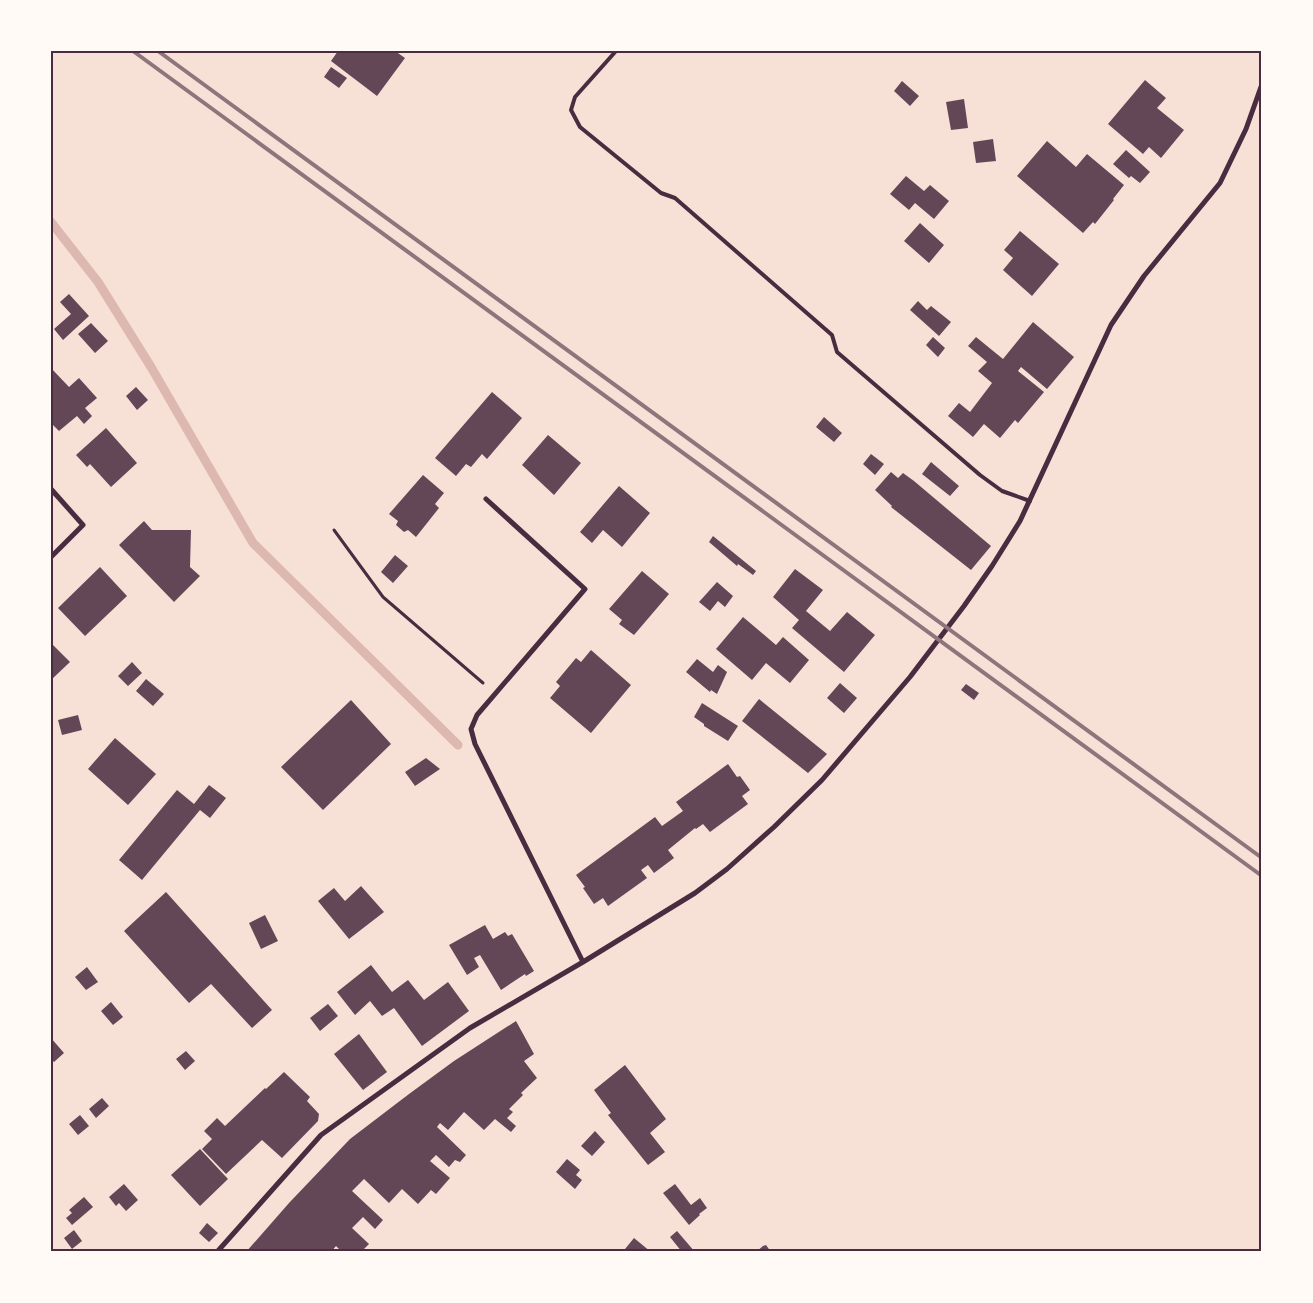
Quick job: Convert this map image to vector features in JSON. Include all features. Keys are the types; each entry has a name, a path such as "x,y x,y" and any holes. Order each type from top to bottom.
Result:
{"street":[{"path":"217,1252 321,1135 470,1028 583,962 695,893 727,869 822,780 910,677 992,566 1030,501 1111,326 1144,276 1220,183 1246,129 1262,84"},
{"path":"51,488 83,524 51,557"},
{"path":"486,499 585,589 477,715 471,729 475,744 583,962"}],"lane":[{"path":"616,51 575,97 571,110 580,127 661,193 675,198 832,335 837,352 980,475 1002,491 1030,501"}],"path":[{"path":"334,530 383,597 495,693"}],"building":[{"path":"338,51 395,51 405,58 377,96 331,61"},
{"path":"331,67 347,78 339,88 324,77"},
{"path":"1145,80 1166,98 1157,108 1184,130 1161,158 1149,147 1143,154 1108,124"},
{"path":"902,81 919,96 910,106 894,91"},
{"path":"964,99 968,128 951,130 946,102"},
{"path":"993,139 996,161 976,163 973,142"},
{"path":"1047,141 1076,167 1087,154 1124,185 1095,224 1093,222 1083,233 1017,176"},
{"path":"1126,150 1150,172 1140,183 1131,176 1129,178 1113,164"},
{"path":"906,176 924,191 930,185 949,201 934,219 915,203 909,210 890,194"},
{"path":"920,223 944,245 929,263 904,241"},
{"path":"1020,231 1059,264 1032,296 1003,270 1013,258 1004,250"},
{"path":"69,294 89,316 63,340 54,329 71,314 60,302"},
{"path":"918,301 927,310 931,306 951,322 939,336 910,310"},
{"path":"1033,322 1074,357 1047,389 1021,367 1018,371 1044,392 1018,423 1015,420 1000,438 984,424 973,437 948,416 959,403 970,412 992,383 978,371 987,362 968,346 976,337 1003,359"},
{"path":"91,323 108,341 95,353 78,334"},
{"path":"933,337 945,348 938,357 926,345"},
{"path":"51,368 69,387 79,378 97,398 85,408 92,416 84,424 77,416 59,431 51,423"},
{"path":"136,387 148,400 137,410 126,396"},
{"path":"492,392 522,418 487,459 482,454 471,467 466,464 456,476 435,458"},
{"path":"824,417 842,433 834,442 816,427"},
{"path":"106,428 137,463 111,487 90,464 87,467 76,455"},
{"path":"548,435 581,463 554,495 522,465"},
{"path":"871,454 884,464 875,475 863,464"},
{"path":"931,462 959,486 950,496 922,474"},
{"path":"891,472 898,478 903,473 914,481 991,546 971,570 891,507 875,490"},
{"path":"423,475 444,493 435,504 439,508 416,537 408,530 404,532 396,525 398,521 389,514"},
{"path":"619,486 650,513 622,547 603,530 592,543 580,532"},
{"path":"144,521 152,530 191,530 190,567 200,576 174,602 119,545"},
{"path":"713,536 756,571 753,575 738,564 737,566 709,542"},
{"path":"395,555 408,566 393,583 381,572"},
{"path":"100,567 127,596 85,636 58,608"},
{"path":"795,569 823,590 806,611 830,631 847,612 875,635 844,672 792,628 799,620 773,597"},
{"path":"642,571 669,594 634,635 619,624 622,620 609,609"},
{"path":"717,582 733,596 725,607 718,601 710,611 699,602"},
{"path":"743,617 776,645 783,637 809,660 790,683 766,663 752,680 716,649"},
{"path":"51,643 70,662 51,680"},
{"path":"591,650 631,685 591,733 550,698 560,686 556,682 576,658 581,662"},
{"path":"697,659 713,672 718,665 727,672 717,694 711,690 710,692 686,672"},
{"path":"132,662 142,673 128,686 118,676"},
{"path":"146,679 164,694 153,706 136,691"},
{"path":"840,683 857,698 844,713 827,698"},
{"path":"966,684 979,693 974,700 961,690"},
{"path":"759,699 827,754 808,773 742,721"},
{"path":"351,700 391,744 323,810 281,767"},
{"path":"702,703 738,726 728,741 704,726 694,717"},
{"path":"78,715 82,730 62,735 58,720"},
{"path":"115,738 156,774 128,805 88,769"},
{"path":"426,758 440,769 415,786 405,772"},
{"path":"728,764 737,777 740,776 750,790 742,796 748,804 710,832 703,824 695,828 668,850 674,858 654,873 648,865 641,870 647,878 608,906 603,898 594,904 576,875 655,817 662,826 683,811 676,802"},
{"path":"209,785 226,798 210,818 200,810 142,880 119,860 177,790 194,804"},
{"path":"361,886 384,912 349,939 318,901 334,888 345,901"},
{"path":"166,892 272,1010 252,1028 211,984 189,1003 124,931"},
{"path":"265,915 278,941 261,949 249,923"},
{"path":"485,925 493,939 505,932 508,936 512,934 534,971 526,976 525,974 501,990 480,955 474,958 479,967 467,975 449,945"},
{"path":"371,965 392,992 408,980 424,1000 448,982 469,1011 422,1046 394,1008 382,1016 370,1001 355,1015 337,992"},
{"path":"87,967 98,982 86,990 75,977"},
{"path":"111,1002 123,1017 113,1025 101,1011"},
{"path":"328,1004 338,1016 320,1031 310,1018"},
{"path":"516,1021 534,1054 524,1061 537,1078 521,1093 523,1095 509,1109 513,1112 507,1118 516,1126 511,1132 495,1119 484,1130 464,1112 448,1130 440,1123 437,1127 466,1155 460,1162 455,1160 449,1167 436,1155 430,1161 450,1178 436,1194 431,1190 418,1204 402,1189 389,1203 364,1179 352,1191 383,1220 375,1229 363,1217 352,1228 369,1244 361,1252 342,1252 336,1246 331,1252 305,1252 302,1249 299,1252 246,1252 289,1203 350,1139 454,1061"},
{"path":"359,1034 387,1072 363,1090 334,1054"},
{"path":"51,1038 64,1053 54,1062 51,1059"},
{"path":"186,1051 195,1061 185,1070 176,1059"},
{"path":"625,1065 666,1119 650,1133 665,1152 648,1165 608,1115 611,1113 594,1090"},
{"path":"284,1072 310,1097 307,1101 319,1114 318,1121 282,1158 262,1140 226,1174 202,1149 212,1139 204,1131 217,1118 225,1126"},
{"path":"102,1098 109,1106 96,1118 89,1109"},
{"path":"80,1115 89,1126 78,1135 69,1124"},
{"path":"595,1131 605,1142 592,1156 581,1146"},
{"path":"200,1149 228,1179 200,1206 171,1175"},
{"path":"567,1159 580,1170 576,1175 582,1180 575,1189 556,1172"},
{"path":"124,1184 138,1200 126,1211 119,1203 116,1206 109,1197"},
{"path":"675,1184 691,1205 700,1198 707,1208 689,1225 663,1193"},
{"path":"84,1197 93,1207 72,1225 66,1218 72,1213 69,1210"},
{"path":"207,1223 218,1233 209,1242 199,1233"},
{"path":"74,1230 82,1241 72,1249 64,1238"},
{"path":"677,1231 695,1252 682,1252 670,1237"},
{"path":"634,1238 651,1252 628,1252 625,1249"},
{"path":"766,1245 771,1252 756,1252 763,1246"}],"waterway":[{"path":"51,222 98,282 151,367 253,543 458,745"}],"railway":[{"path":"133,51 1262,876"},
{"path":"158,51 1262,858"}]}
